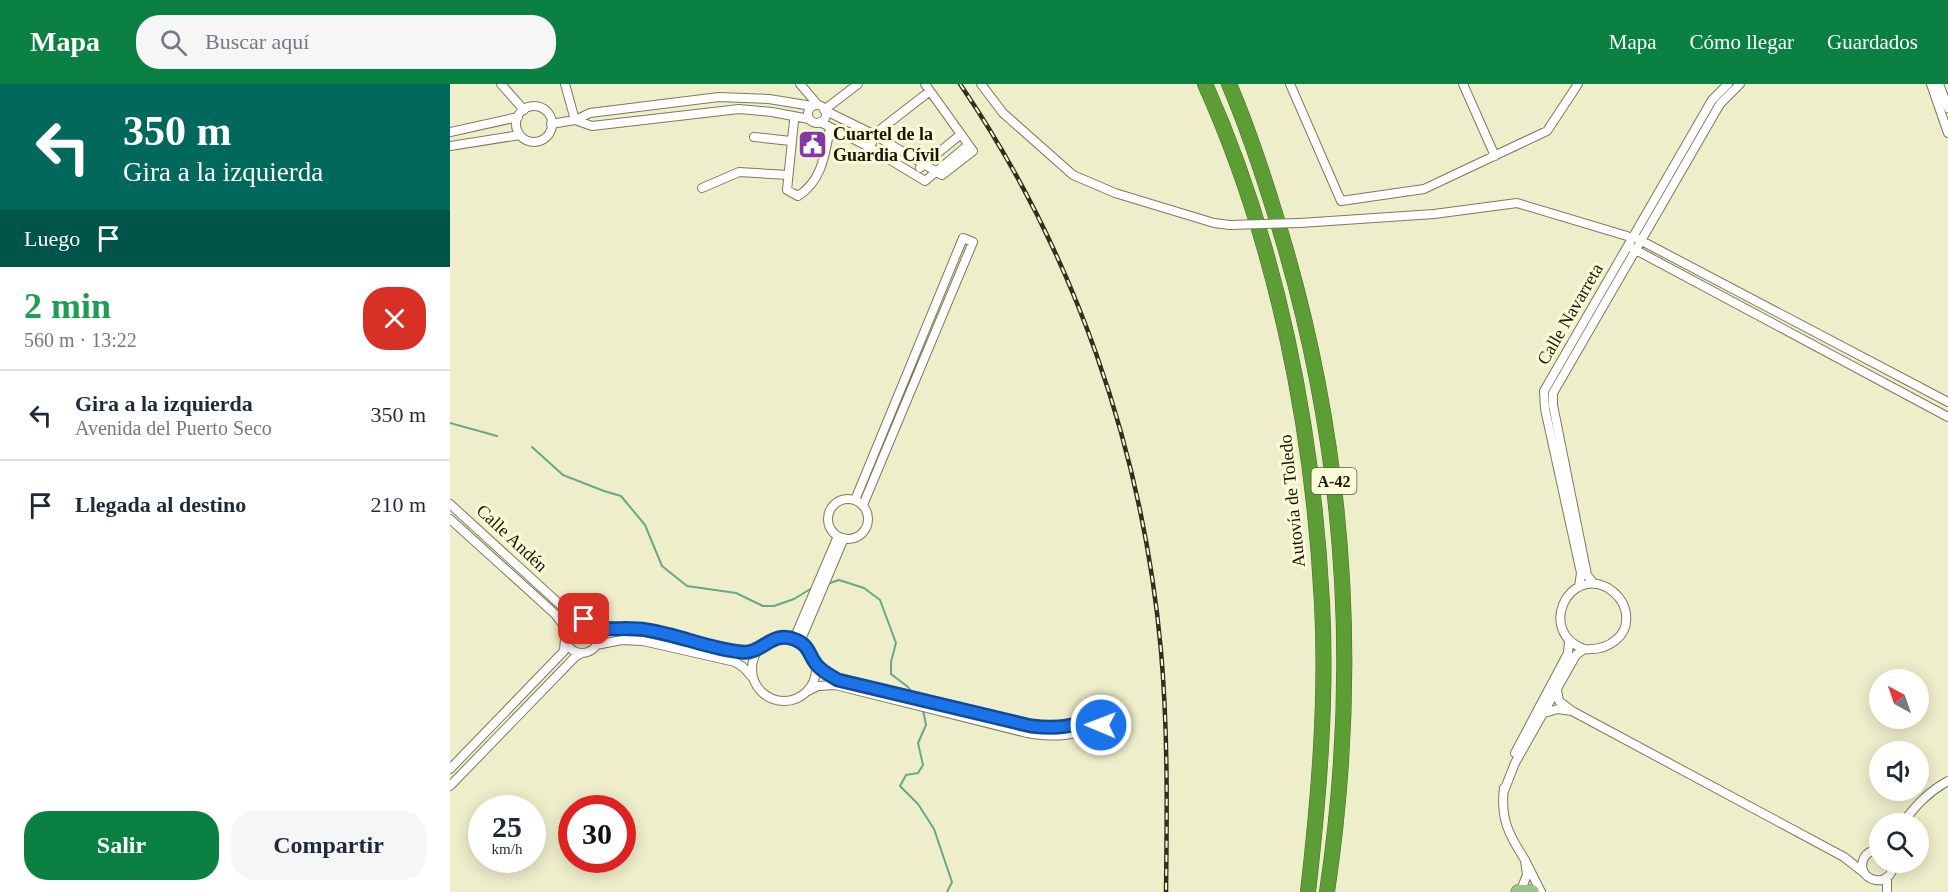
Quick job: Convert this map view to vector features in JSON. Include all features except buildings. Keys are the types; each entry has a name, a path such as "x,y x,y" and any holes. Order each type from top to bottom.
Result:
{"highway":[{"name":"Autovía de Toledo","path":"1205,84 1253,212 1275,289 1294,368 1309,464 1322,604 1322,724 1315,830 1308,892"},
{"name":"A-42","path":"1228,84 1240,109 1266,184 1292,269 1314,355 1333,474 1346,643 1340,788 1327,892"},
{"path":"1299,892 1308,846 1315,830"}],"main road":[{"path":"1519,892 1532,892"}],"street":[{"path":"501,84 521,113 517,129 520,135 531,142 538,141 549,134 551,124 549,115 540,107 534,106 521,113 451,129 455,145 520,135"},
{"path":"565,84 575,120"},
{"path":"575,120 592,126 739,108 809,119 814,123 820,122 825,118 800,84"},
{"path":"809,119 808,111 858,84"},
{"path":"981,84 1003,113 1073,175 1115,193 1214,223 1230,225 1434,214 1517,203 1634,238 1948,402"},
{"path":"1290,84 1341,201 1424,189 1547,131 1578,84"},
{"path":"1463,84 1496,156"},
{"name":"Calle Navarreta","path":"1594,584 1587,575 1553,405 1553,393 1632,249 1634,238 1712,100 1728,84"},
{"name":"Calle Navarreta","path":"1634,238 1720,104 1740,84"},
{"path":"1931,84 1948,133"},
{"path":"1940,84 1948,108"},
{"path":"820,122 869,147 925,180 938,173 968,145 928,87 876,136 869,147"},
{"path":"551,124 575,120 590,113 720,97 769,99 818,107 876,136 938,173"},
{"path":"794,121 787,190 798,196 815,183 824,161 830,128"},
{"path":"915,175 922,164 961,134"},
{"path":"754,137 791,141"},
{"path":"702,188 739,172 788,176"},
{"path":"855,500 963,238 973,242 863,506"},
{"path":"1632,249 1948,417"},
{"name":"Calle Navarreta","path":"1579,587 1581,573 1545,409 1544,391 1632,249"},
{"path":"842,499 855,500 863,506 867,514 866,527 857,536 841,537 829,526 828,513 836,502 842,499"},
{"name":"Calle Andén","path":"450,504 566,610 579,619"},
{"name":"Calle Andén","path":"450,519 555,614 566,629"},
{"path":"797,641 841,537"},
{"path":"1594,584 1614,591 1622,600 1626,622 1615,641 1595,650 1584,649 1569,640 1560,621 1565,599 1579,587 1594,584"},
{"path":"450,769 564,651 566,629 569,624 579,619 589,620 597,628 596,645"},
{"path":"597,628 650,630 743,653 759,650"},
{"path":"753,678 752,667 759,650 768,641 777,638 797,641 812,654 815,663 815,674 806,692"},
{"path":"565,639 571,649 582,653"},
{"path":"450,786 574,657 587,652 596,645 622,640 656,643 735,662 746,669 765,695 775,700 786,701 797,698 818,686 835,685 1045,736 1076,735 1101,725 1097,717 1074,726 1054,729 1031,726 838,680 815,663"},
{"path":"1541,892 1506,827 1504,791 1513,756 1568,653 1569,640"},
{"path":"1504,791 1515,763 1572,661 1584,649"},
{"path":"1557,690 1559,701 1572,711 1844,857 1876,881 1886,892"},
{"path":"1544,714 1558,709 1572,711"},
{"path":"1910,813 1935,788 1948,780"},
{"path":"1863,872 1864,857 1869,853"},
{"path":"1844,857 1864,857"},
{"path":"1519,892 1527,876 1525,860"},
{"path":"1876,881 1887,877 1890,873"},
{"path":"1886,892 1887,877"}],"waterway":[{"path":"450,423 497,436"},
{"path":"532,447 563,475 621,496 645,525 662,566 687,586 736,593 763,606 774,606 794,599 812,588"},
{"path":"827,584 839,580 864,588 880,600 896,643 891,662 891,674 908,687 914,695"},
{"path":"923,710 926,725 918,743 923,765 918,773 906,775 900,786 918,804 934,829 952,882 947,892"}],"railway":[{"path":"960,84 1001,148 1037,215 1069,284 1120,427 1138,501 1152,576 1161,651 1166,741 1166,892"}],"place":[{"name":"Cuartel de la Guardia Cívil","path":"812,144"}],"route":[{"path":"584,619 594,623 597,628 650,630 743,653 759,650 768,641 777,638 797,640 806,646 815,663 838,680 1031,726 1054,729 1074,726 1097,717 1101,725"}]}
